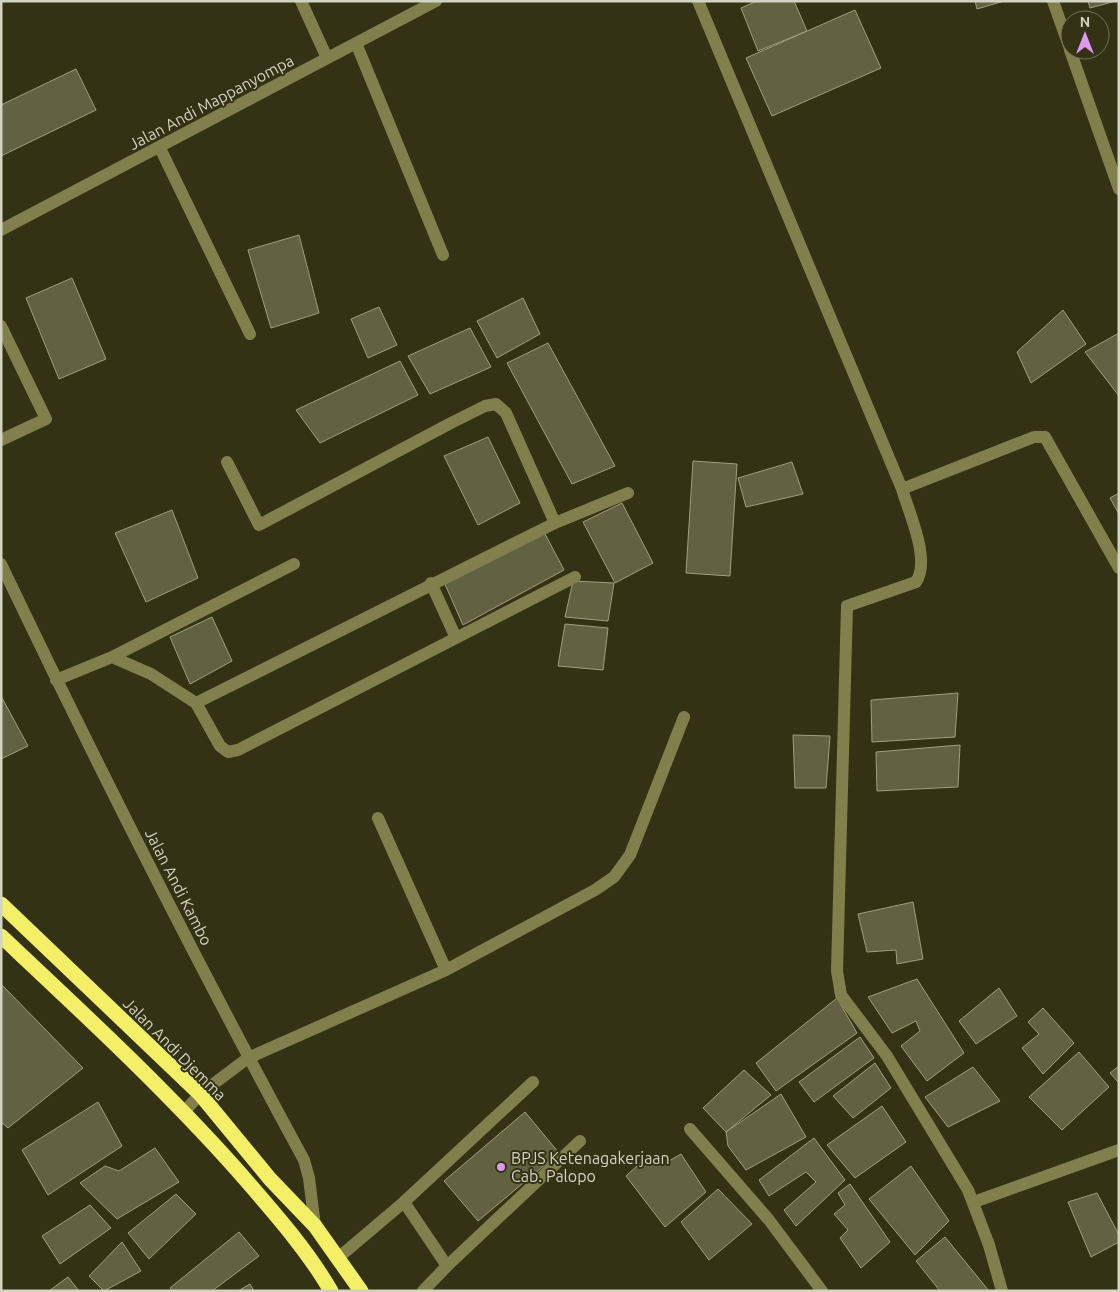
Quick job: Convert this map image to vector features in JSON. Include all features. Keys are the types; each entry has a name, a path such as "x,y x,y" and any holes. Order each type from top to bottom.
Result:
{"highway":[{"name":"Jalan Andi Djemma","path":"1,904 200,1094 270,1179 315,1226 361,1291"},
{"path":"1,936 185,1111 259,1195 298,1244 331,1291"},
{"path":"298,1244 315,1226"}],"street":[{"path":"301,1 327,58"},
{"name":"Jalan Andi Mappanyompa","path":"1,230 160,148 436,1"},
{"path":"698,1 902,489 919,544 922,559 919,577 913,584 847,606 836,971 841,995 886,1056 974,1202 1002,1291"},
{"path":"1053,1 1060,21"},
{"path":"356,43 443,255"},
{"path":"1074,60 1119,189"},
{"path":"160,148 250,334"},
{"path":"1,326 46,419 1,440"},
{"path":"227,462 259,525 451,423 485,406 496,404 506,413 555,523"},
{"path":"902,489 1034,437 1045,437 1119,568"},
{"path":"196,703 431,583 555,523 628,493"},
{"name":"Jalan Andi Kambo","path":"1,564 56,680 248,1058 304,1160 313,1203 315,1226"},
{"path":"56,680 112,657 294,564"},
{"path":"112,657 150,674 196,703 220,746 225,751 238,750 575,577"},
{"path":"431,583 456,638"},
{"path":"185,1111 200,1094 248,1058 446,970 595,890 614,877 630,855 684,717"},
{"path":"378,818 446,970"},
{"path":"338,1258 404,1202 533,1082"},
{"path":"690,1129 769,1220 822,1291"},
{"path":"423,1291 580,1141"},
{"path":"974,1202 1119,1150"},
{"path":"404,1202 447,1266"}],"building":[{"path":"757,1 794,1 807,31 758,51 741,8"},
{"path":"975,1 1004,1 977,9"},
{"path":"1088,1 1116,1 1090,8"},
{"path":"855,10 881,68 772,116 746,58"},
{"path":"76,69 96,110 1,156 1,105"},
{"path":"299,235 319,313 271,328 248,250"},
{"path":"72,278 106,359 59,379 26,298"},
{"path":"523,298 540,334 497,358 477,321"},
{"path":"379,307 397,345 368,358 351,319"},
{"path":"1063,310 1086,344 1031,383 1017,352"},
{"path":"470,328 491,367 430,394 408,356"},
{"path":"1119,333 1119,396 1085,352"},
{"path":"548,343 615,466 572,484 507,363"},
{"path":"400,361 418,395 320,443 296,410"},
{"path":"488,437 520,503 478,525 444,456"},
{"path":"693,461 737,464 730,576 686,573"},
{"path":"792,462 803,494 746,507 738,478"},
{"path":"1119,493 1119,514 1110,498"},
{"path":"622,503 653,563 615,583 583,522"},
{"path":"172,510 198,578 146,602 115,533"},
{"path":"543,530 564,570 463,625 444,582"},
{"path":"573,581 614,583 608,621 565,617"},
{"path":"212,617 232,661 190,684 170,637"},
{"path":"565,624 608,628 603,670 558,666"},
{"path":"958,693 955,737 872,742 871,700"},
{"path":"1,696 28,746 1,759"},
{"path":"793,735 830,736 826,788 795,788"},
{"path":"960,745 958,787 877,791 876,752"},
{"path":"913,902 923,959 897,964 896,950 867,952 858,914"},
{"path":"917,979 964,1053 927,1081 901,1046 920,1031 916,1021 892,1033 868,997"},
{"path":"1,984 83,1068 8,1128 1,1122"},
{"path":"999,988 1017,1016 976,1044 959,1021"},
{"path":"837,998 857,1033 776,1091 756,1063"},
{"path":"1043,1008 1074,1043 1043,1074 1022,1048 1039,1034 1028,1022"},
{"path":"860,1037 874,1058 814,1102 799,1082"},
{"path":"1079,1052 1109,1087 1062,1130 1029,1097"},
{"path":"875,1063 891,1088 853,1118 833,1096"},
{"path":"1119,1066 1119,1083 1110,1073"},
{"path":"973,1067 1000,1101 948,1127 925,1097"},
{"path":"744,1070 771,1095 726,1132 703,1108"},
{"path":"781,1094 806,1137 746,1170 728,1146 726,1132"},
{"path":"98,1102 122,1146 48,1195 22,1150"},
{"path":"882,1106 906,1142 855,1178 827,1145"},
{"name":"BPJS Ketenagakerjaan Cab. Palopo","path":"525,1112 559,1153 478,1221 444,1181"},
{"path":"814,1138 845,1180 796,1226 784,1210 816,1182 806,1172 769,1196 759,1180"},
{"path":"155,1148 179,1182 117,1219 80,1183 105,1166 119,1171"},
{"path":"681,1154 706,1192 665,1227 626,1176 649,1155 662,1165"},
{"path":"911,1166 949,1221 915,1255 869,1199"},
{"path":"850,1184 890,1242 861,1268 840,1238 848,1230 834,1214 845,1205 838,1193"},
{"path":"718,1189 752,1224 709,1260 681,1222"},
{"path":"1097,1193 1119,1235 1119,1242 1091,1257 1068,1202"},
{"path":"176,1194 196,1214 149,1259 128,1233"},
{"path":"90,1205 111,1228 60,1264 42,1236"},
{"path":"239,1232 259,1256 212,1291 173,1291 170,1288"},
{"path":"945,1237 989,1291 940,1291 916,1261"},
{"path":"122,1242 141,1271 104,1291 89,1276"},
{"path":"68,1277 79,1291 49,1291"},
{"path":"250,1284 254,1291 238,1291"}],"place":[{"name":"BPJS Ketenagakerjaan Cab. Palopo","path":"501,1167"}]}
